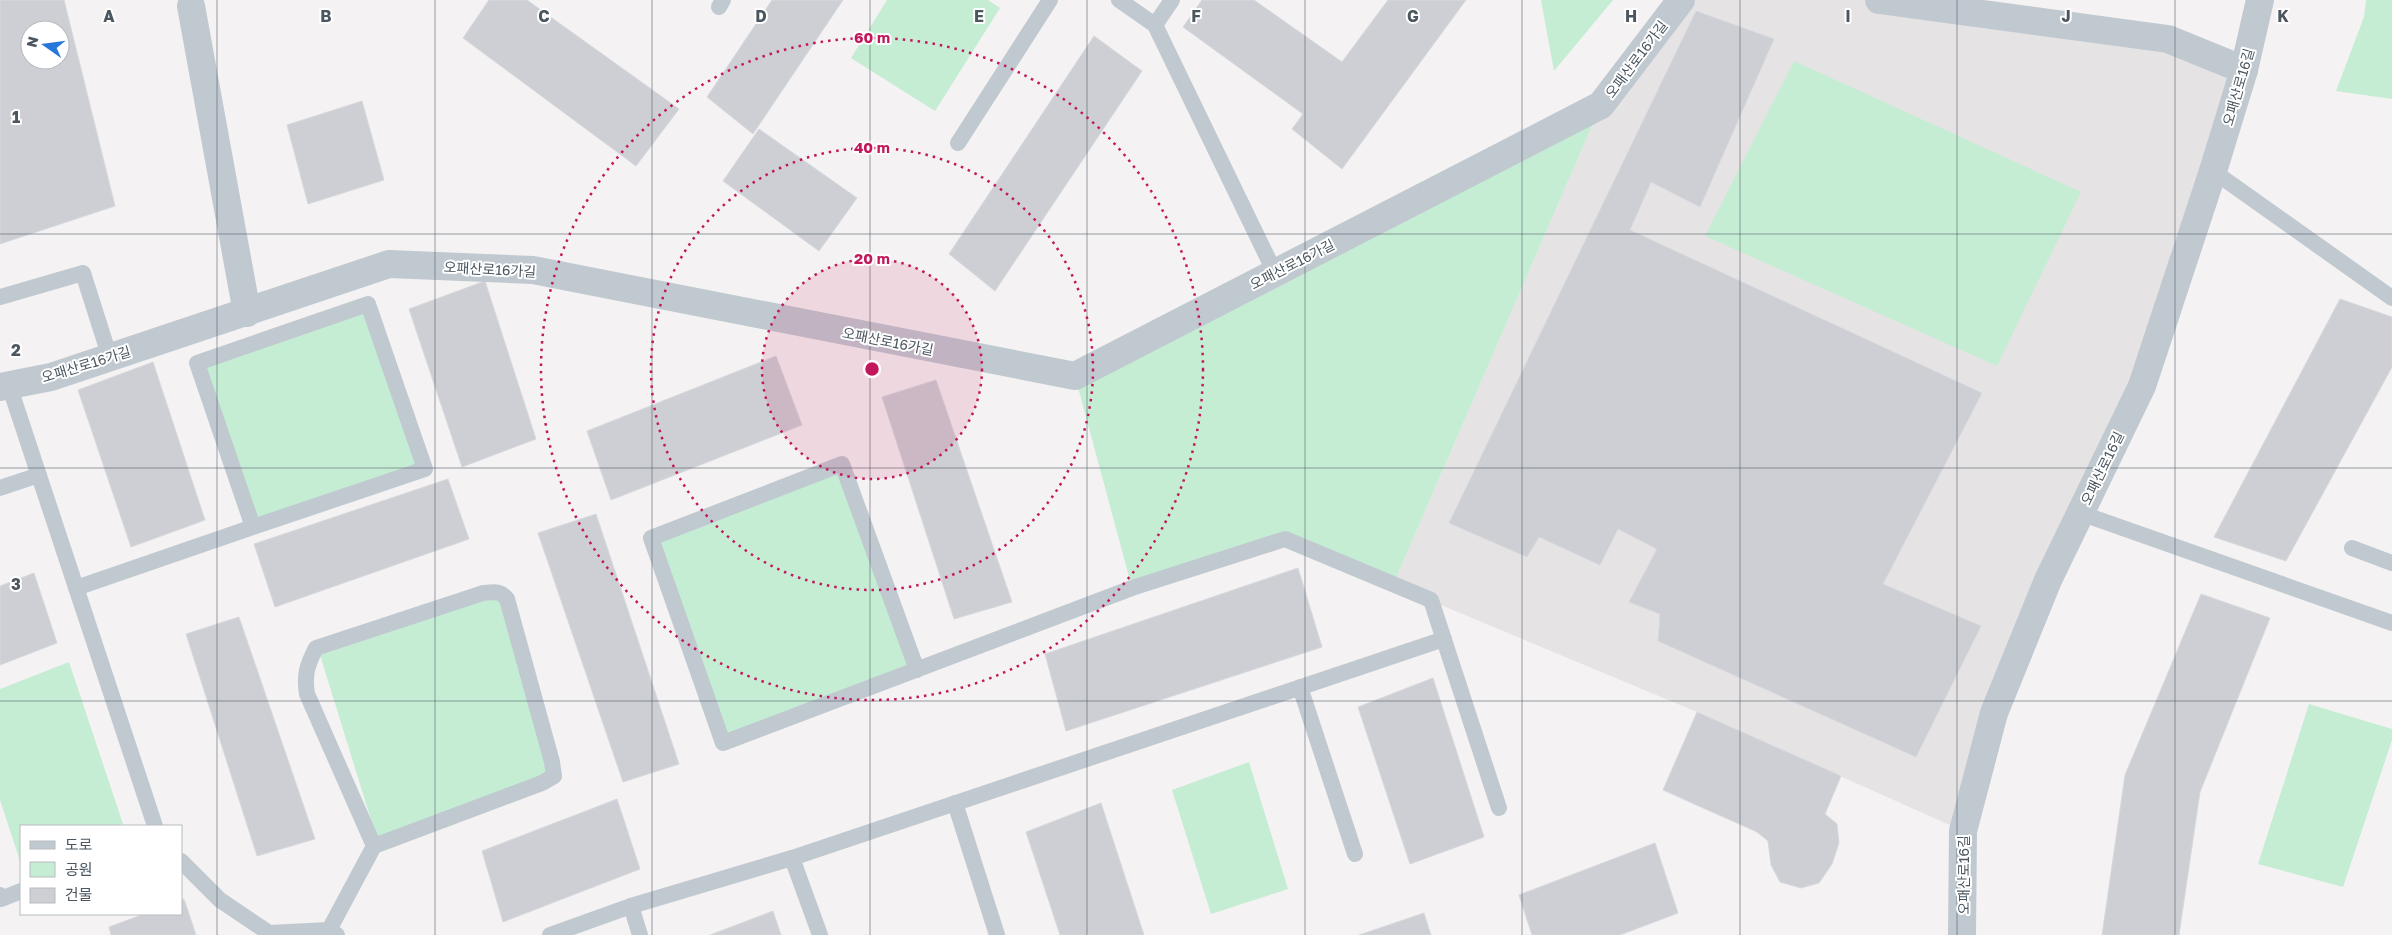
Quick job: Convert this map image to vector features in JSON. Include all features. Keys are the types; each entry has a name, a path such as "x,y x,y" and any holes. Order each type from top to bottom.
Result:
{"street":[{"name":"오패산로16가길","path":"4,386 51,377 389,264 533,270 1075,376 1601,105 1681,0"},
{"path":"1879,0 2168,38 2244,70"},
{"name":"오패산로16길","path":"1962,935 1962,831 1994,713 2048,580 2142,386 2213,171 2244,70 2260,0"},
{"path":"193,3 247,313"}],"lane":[{"path":"958,143 1050,0"},
{"path":"1119,0 1155,25 1275,273"},
{"path":"1155,25 1172,0"},
{"path":"2213,171 2392,298"},
{"path":"0,297 84,273 110,358"},
{"path":"76,588 425,469 368,304 197,363 253,527"},
{"path":"4,386 39,475 155,825"},
{"path":"917,670 842,464 651,538 723,744 1132,588 1285,539 1430,600 1499,808"},
{"path":"0,488 39,475"},
{"path":"2080,513 2392,623"},
{"path":"2352,548 2392,563"},
{"path":"182,862 220,900 269,934 333,932 374,846 542,783 554,776 552,762 507,599 497,591 483,593 316,648 309,661 304,675 306,694 374,846"},
{"path":"550,935 631,906 792,858 1444,639"},
{"path":"1300,687 1355,854"},
{"path":"955,803 997,935"},
{"path":"792,858 820,935"},
{"path":"0,895 1,899 20,891"},
{"path":"631,906 640,935"}],"shaded area":[{"path":"1681,0 1879,0 2168,39 2244,70 2142,386 2048,580 1963,831 1697,712 1393,585 1601,105"}],"green space":[{"path":"887,0 988,0 1000,8 935,111 851,58"},
{"path":"1541,0 1613,0 1554,71"},
{"path":"2366,0 2392,0 2392,99 2336,91 2364,17"},
{"path":"1794,61 2081,192 1997,366 1705,236"},
{"path":"1601,105 1393,585 1285,539 1132,588 1075,376"},
{"path":"368,304 425,469 253,527 197,363"},
{"path":"842,464 917,670 723,743 651,538"},
{"path":"499,595 551,775 377,839 320,655"},
{"path":"69,662 123,824 20,825 20,861 0,800 0,689"},
{"path":"2309,704 2392,729 2392,740 2343,887 2258,864"},
{"path":"1249,762 1288,889 1211,914 1172,790"}],"building":[{"path":"0,0 64,0 69,20 20,20 20,70 70,70 70,24 115,206 0,244"},
{"path":"489,0 527,0 679,109 636,166 463,38"},
{"path":"772,0 843,0 753,134 707,97"},
{"path":"1202,0 1254,0 1342,62 1388,0 1466,0 1342,169 1292,129 1303,114 1183,27"},
{"path":"1696,11 1774,39 1700,207 1651,182 1630,230 1982,393 1883,584 1981,626 1916,757 1658,641 1660,614 1629,602 1657,549 1618,529 1600,565 1539,537 1527,557 1449,523"},
{"path":"1094,36 1142,71 995,291 949,254"},
{"path":"362,101 384,180 308,204 287,125"},
{"path":"759,129 857,198 819,251 723,181"},
{"path":"485,281 536,439 462,467 409,309"},
{"path":"2340,299 2392,317 2392,367 2286,561 2214,537"},
{"path":"776,356 802,425 611,500 587,431"},
{"path":"153,362 205,520 131,547 78,390"},
{"path":"936,380 1012,602 954,619 882,397"},
{"path":"448,479 469,539 275,607 254,544"},
{"path":"596,514 679,764 623,782 538,533"},
{"path":"1298,568 1322,647 1066,731 1045,654"},
{"path":"34,573 57,643 0,665 0,586"},
{"path":"2201,594 2270,618 2200,792 2179,935 2102,935 2125,775"},
{"path":"239,617 315,839 257,856 186,634"},
{"path":"1433,678 1484,837 1410,864 1358,707"},
{"path":"1697,712 1841,776 1825,814 1837,824 1839,843 1832,864 1819,883 1801,888 1780,882 1771,865 1768,841 1757,832 1663,790"},
{"path":"617,799 640,869 503,922 482,851"},
{"path":"1101,803 1144,935 1060,935 1026,832"},
{"path":"1655,843 1678,913 1620,935 1532,935 1519,895"},
{"path":"184,899 196,935 111,935 109,927 141,915 182,915 182,900"},
{"path":"773,911 781,935 710,935"},
{"path":"1424,913 1431,935 1359,935"}]}
